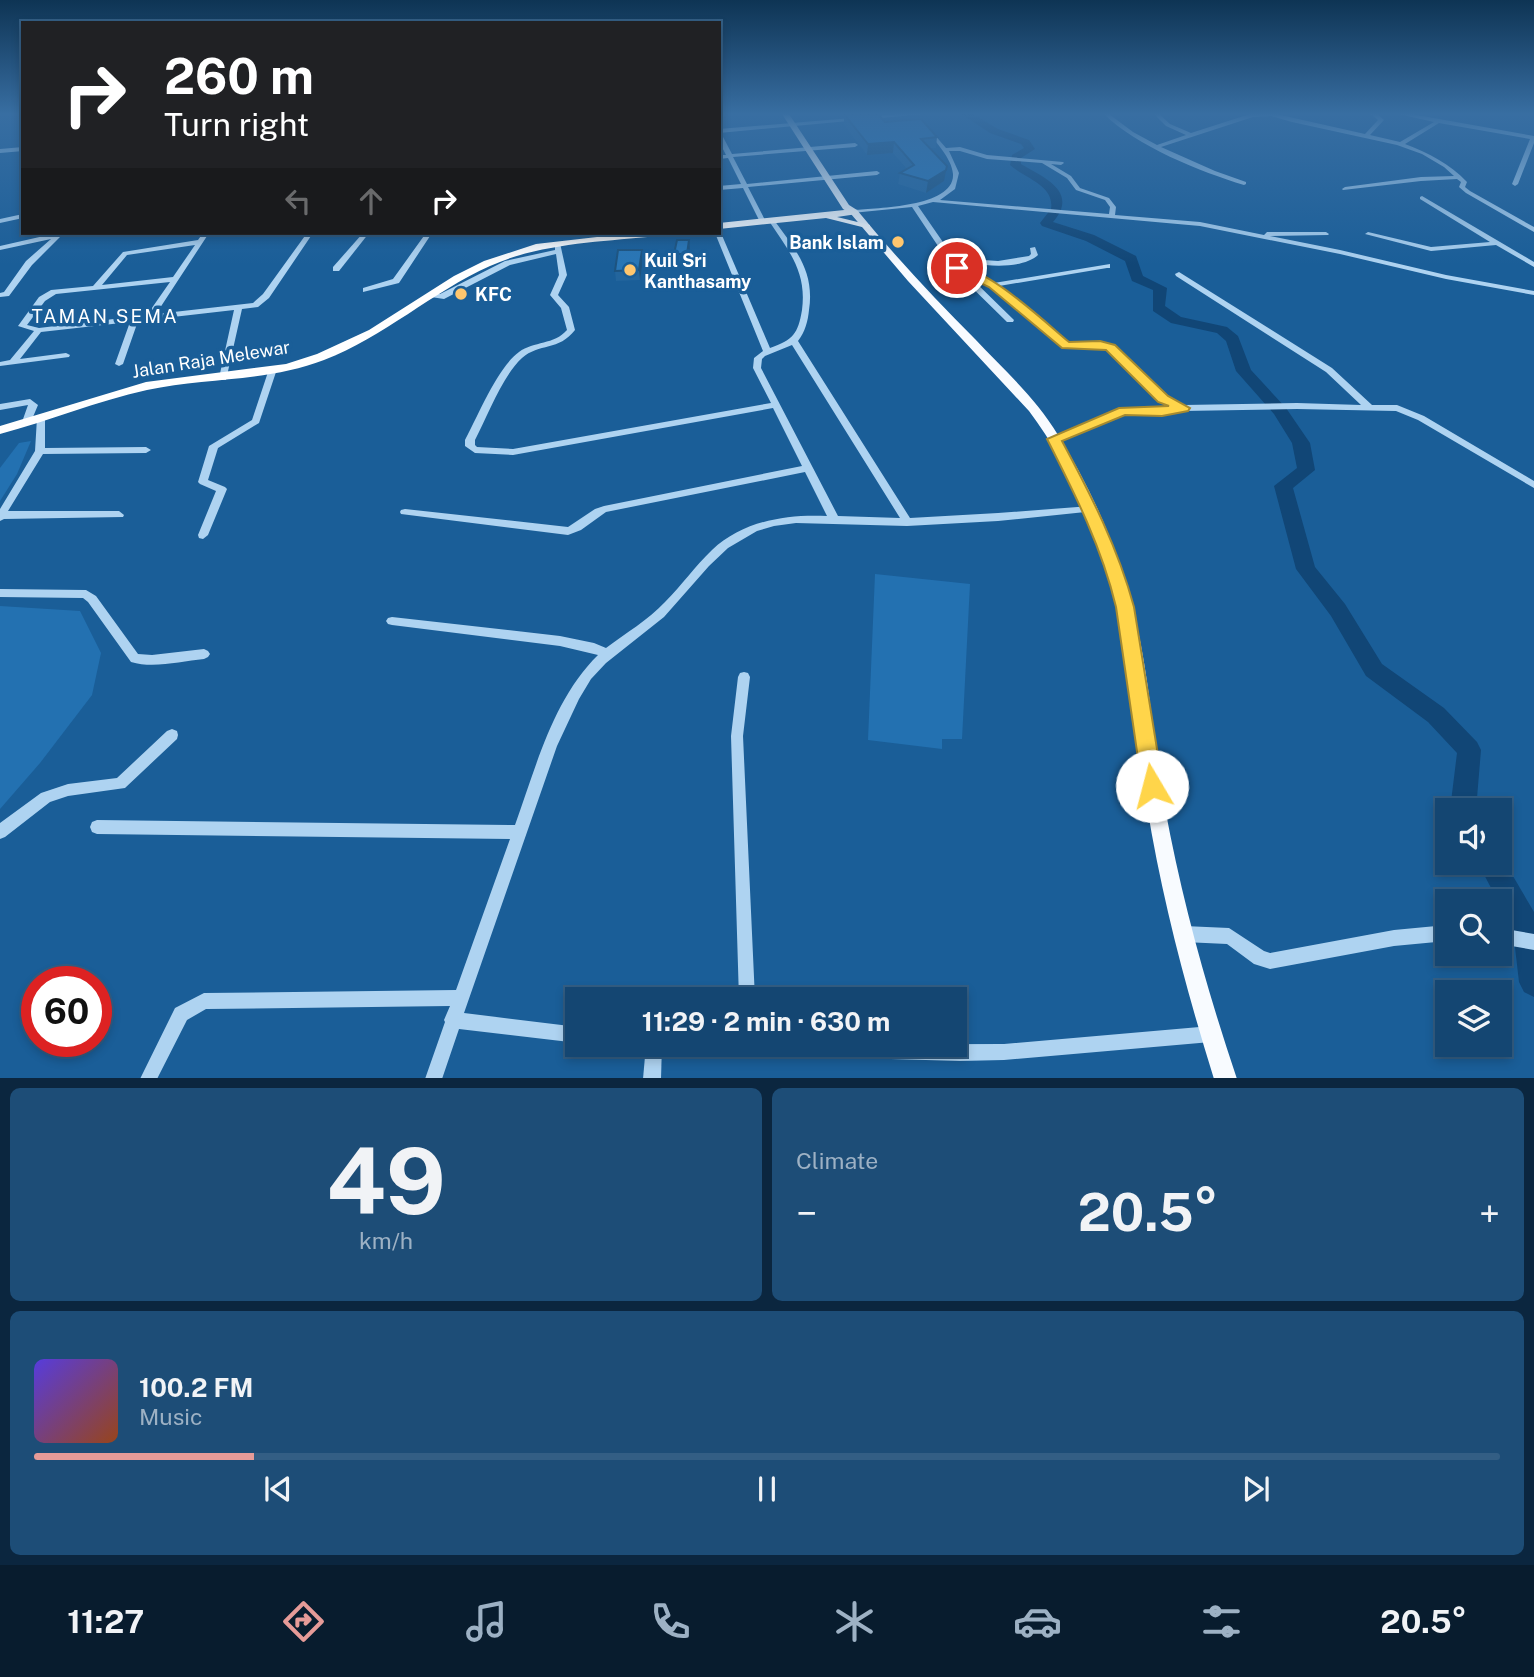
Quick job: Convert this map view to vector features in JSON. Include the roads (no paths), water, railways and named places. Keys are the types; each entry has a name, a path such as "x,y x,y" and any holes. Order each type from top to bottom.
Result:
{"highway":[{"path":"721,226 854,212"},
{"path":"814,216 866,227"},
{"name":"Jalan Raja Melewar","path":"0,430 146,386 272,372 307,363 396,320 458,278 488,263 527,249 634,235"}],"main road":[{"path":"823,164 846,207 854,212 903,271 1027,399 1054,439 1091,509 1110,556 1125,607 1156,809 1184,934 1226,1078"}],"street":[{"path":"734,164 745,186 808,279 808,297 803,321 794,341 767,351 758,358 757,368 833,517"},
{"path":"935,201 958,182 954,164"},
{"path":"1047,164 1069,177 1078,189 1107,199 1113,207 1112,216"},
{"path":"1194,164 1244,183"},
{"path":"1443,164 1460,177 1464,182 1462,187 1468,192 1534,230"},
{"path":"1515,184 1524,164"},
{"path":"721,188 877,173"},
{"path":"1345,189 1421,178 1460,177"},
{"path":"1422,198 1534,265"},
{"path":"854,212 935,201 1178,221 1534,293"},
{"path":"914,205 957,268 1010,320"},
{"path":"0,221 21,216"},
{"path":"1243,233 1326,234"},
{"path":"1368,234 1431,249 1497,243"},
{"path":"0,248 56,235"},
{"path":"0,295 6,294 29,264 59,235"},
{"path":"150,317 205,235"},
{"path":"174,279 47,295 22,326 39,330 255,305 263,299 309,235"},
{"path":"336,269 364,235"},
{"path":"366,290 396,281 428,235"},
{"path":"719,235 767,351"},
{"path":"95,288 125,253 200,242"},
{"path":"941,243 965,261 981,265 1031,258 1035,255 1032,248"},
{"path":"558,247 564,275 554,295 565,307 571,330 561,341 530,350 513,363 471,440 470,446 475,450 513,452 776,405"},
{"path":"1523,258 1534,257"},
{"path":"993,285 1107,266"},
{"path":"957,268 993,285 1066,346 1100,345 1110,348 1163,399 1183,408"},
{"path":"1180,274 1329,370 1369,407"},
{"path":"223,378 238,308"},
{"path":"119,364 135,319"},
{"path":"12,363 39,330"},
{"path":"794,341 907,522"},
{"path":"0,365 66,355"},
{"path":"203,535 222,489 204,482 214,446 256,421 272,372"},
{"path":"0,407 30,402 34,405 40,451 1,516"},
{"path":"1054,439 1124,411 1297,406 1397,408 1534,485"},
{"path":"40,451 146,450"},
{"path":"405,512 568,531 581,526 594,513 604,509 809,468"},
{"path":"433,1078 519,832 566,709 586,679 608,654 659,615 732,539 745,532 776,523 833,517 877,523 1091,509"},
{"path":"1,516 119,515"},
{"path":"0,593 86,594 135,659 152,660 204,654"},
{"path":"392,621 560,641 594,648 608,654"},
{"path":"744,677 737,736 747,987"},
{"path":"0,832 46,797 68,790 120,784 172,736"},
{"path":"97,827 519,832"},
{"path":"1184,934 1229,936 1260,958 1270,961 1394,937 1435,934"},
{"path":"149,1078 181,1014 204,1001 461,998"},
{"path":"452,1020 565,1033"},
{"path":"967,1051 1004,1052 1211,1034"},
{"path":"652,1078 653,1057"}],"waterway":[{"path":"1015,164 1044,182 1056,195 1057,209 1046,223 1090,238 1131,259 1137,278 1160,288 1158,308 1176,320 1222,330 1233,339 1244,371 1280,411 1301,443 1306,470 1283,486 1306,569 1338,610 1374,670 1436,715 1469,750 1464,798"},
{"path":"1498,875 1527,927 1534,982"}],"place":[{"name":"Bank Islam","path":"898,242"},
{"name":"Kuil Sri Kanthasamy","path":"630,270"},
{"name":"KFC","path":"461,294"}],"district":[{"name":"TAMAN SEMA","path":"105,316"}]}
